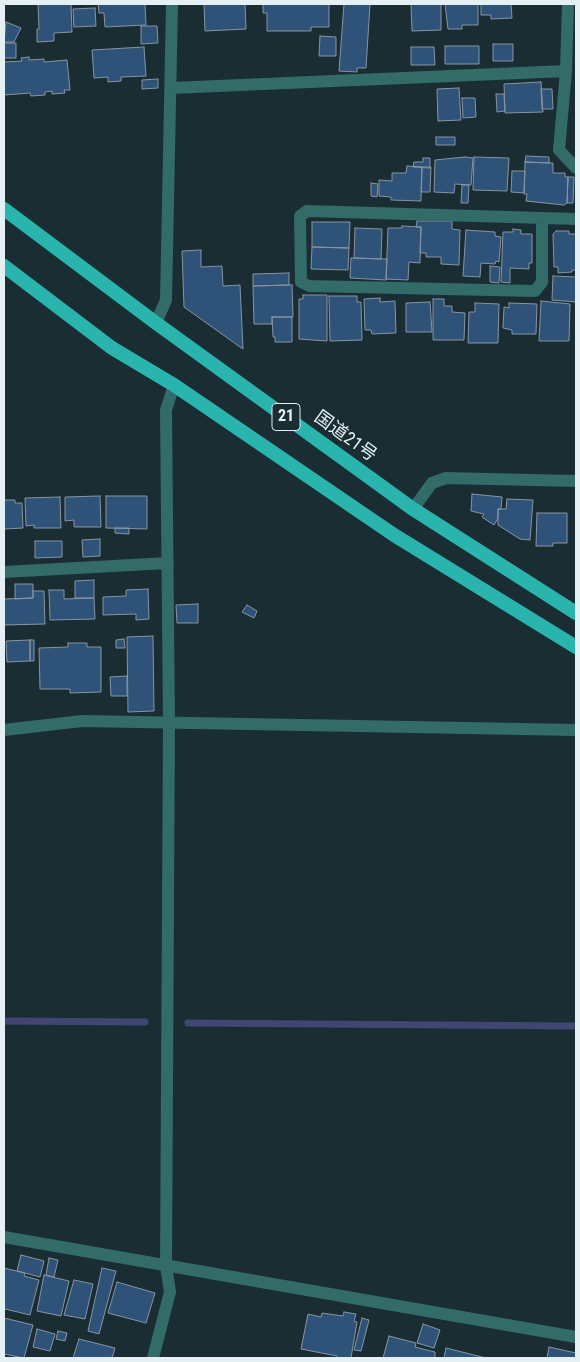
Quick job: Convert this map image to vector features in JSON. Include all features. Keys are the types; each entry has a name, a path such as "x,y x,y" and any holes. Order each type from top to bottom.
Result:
{"highway":[{"name":"国道21号","path":"4,209 156,323 413,509 576,612"},
{"name":"21","path":"4,266 112,348 174,385 394,536 576,647"}],"street":[{"path":"156,323 166,300 172,4"},
{"path":"568,4 566,71 559,150 576,168"},
{"path":"171,88 566,71"},
{"path":"542,218 542,282 535,291 309,286 301,282 300,216 307,211 576,219"},
{"path":"154,1358 170,1292 166,1265 169,723 166,410 174,385"},
{"path":"413,509 432,483 446,478 576,481"},
{"path":"4,572 168,563"},
{"path":"4,730 82,721 576,730"},
{"path":"4,1237 576,1337"}],"building":[{"path":"38,4 71,4 72,32 54,33 54,41 37,42 37,29 39,29"},
{"path":"98,4 145,4 146,25 105,27 104,13 99,13"},
{"path":"204,4 245,4 246,29 205,31"},
{"path":"263,4 329,4 329,27 311,27 311,31 267,31 267,13 263,13"},
{"path":"344,4 370,4 366,68 357,68 357,72 339,71"},
{"path":"411,4 441,4 441,30 412,31"},
{"path":"445,4 478,4 478,25 462,25 462,29 448,29"},
{"path":"481,4 511,4 512,18 491,19 491,15 481,15"},
{"path":"95,8 96,26 74,27 73,9"},
{"path":"6,22 21,28 14,42 4,42"},
{"path":"141,26 157,26 158,43 141,44"},
{"path":"320,36 336,37 336,56 319,56"},
{"path":"4,43 16,43 16,58 4,58"},
{"path":"493,44 513,44 513,61 493,61"},
{"path":"445,46 479,46 479,64 445,64"},
{"path":"144,47 146,76 121,77 121,81 108,82 108,77 94,78 92,50"},
{"path":"411,47 434,47 435,65 411,65"},
{"path":"29,57 29,60 44,59 44,62 67,60 70,90 64,90 65,93 52,94 52,91 45,92 45,95 31,96 30,93 4,95 4,62 22,61 21,58"},
{"path":"158,79 158,88 142,89 142,80"},
{"path":"541,82 543,112 505,113 504,84"},
{"path":"459,88 461,120 438,121 437,89"},
{"path":"541,89 552,89 553,109 542,109"},
{"path":"496,94 504,94 505,111 497,112"},
{"path":"462,98 475,98 476,117 463,118"},
{"path":"436,137 455,137 455,145 436,145"},
{"path":"526,156 549,157 549,163 525,162"},
{"path":"474,157 509,158 507,191 473,190"},
{"path":"423,158 430,158 430,168 413,167 414,162 423,162"},
{"path":"473,158 471,185 455,184 454,193 434,192 435,160"},
{"path":"525,162 553,163 553,173 565,173 565,177 568,177 567,203 564,205 526,201 527,194 524,194"},
{"path":"407,166 422,167 421,201 391,200 391,197 379,196 379,180 392,181 392,173 406,173"},
{"path":"422,167 431,167 430,192 421,192"},
{"path":"512,171 525,171 524,193 511,192"},
{"path":"568,177 574,177 573,203 567,203"},
{"path":"371,183 378,184 377,197 371,196"},
{"path":"462,185 469,185 468,203 461,203"},
{"path":"417,221 452,221 452,229 460,230 459,265 441,264 441,257 426,257 426,253 420,253 421,227 416,227"},
{"path":"312,222 350,222 349,248 312,247"},
{"path":"402,226 421,227 420,263 409,262 408,280 386,279 388,228 402,228"},
{"path":"355,228 382,229 381,259 354,258"},
{"path":"513,229 521,230 521,234 532,234 532,263 529,263 529,269 510,268 510,283 501,282 503,232 513,232"},
{"path":"466,230 495,232 495,236 501,237 499,262 496,261 495,264 481,263 480,277 463,276"},
{"path":"556,231 569,231 569,234 576,234 576,270 572,270 572,272 558,273 558,267 554,267 553,234"},
{"path":"312,247 349,248 348,270 311,269"},
{"path":"201,250 201,267 222,266 223,286 240,285 243,349 184,307 182,251"},
{"path":"351,258 387,259 386,280 350,278"},
{"path":"490,266 500,267 499,283 490,282"},
{"path":"289,273 289,285 253,286 253,274"},
{"path":"553,276 576,277 576,302 552,300"},
{"path":"292,285 293,317 272,317 272,324 254,324 253,286"},
{"path":"303,295 327,295 327,341 299,339 299,299 303,299"},
{"path":"329,296 357,296 357,302 361,302 362,340 330,341"},
{"path":"380,298 380,302 395,301 396,333 372,334 371,330 365,330 364,299"},
{"path":"433,299 444,299 444,306 452,306 452,312 465,313 464,340 433,340"},
{"path":"541,301 570,304 569,341 539,341"},
{"path":"430,302 432,332 406,332 406,303"},
{"path":"475,303 499,304 498,343 468,343 469,312 475,312"},
{"path":"509,303 537,304 536,334 512,334 512,330 503,328 504,307 509,308"},
{"path":"272,317 292,317 292,342 275,342"},
{"path":"472,494 502,497 501,509 498,509 498,518 494,525 482,517 484,514 471,511"},
{"path":"100,496 101,527 74,527 74,520 65,521 65,497"},
{"path":"106,496 147,496 147,529 106,528"},
{"path":"60,497 61,528 34,528 34,525 26,526 25,498"},
{"path":"507,499 533,500 530,540 520,539 498,525 498,509 506,509"},
{"path":"4,500 15,500 15,503 22,503 23,528 4,529"},
{"path":"537,513 567,513 567,543 553,543 553,546 536,546"},
{"path":"115,528 129,528 129,534 115,533"},
{"path":"100,539 100,556 83,557 82,540"},
{"path":"35,541 62,541 62,557 35,558"},
{"path":"94,580 94,598 75,598 75,581"},
{"path":"15,584 33,584 33,598 15,599"},
{"path":"148,589 149,619 136,620 136,614 103,615 103,597 126,596 126,590"},
{"path":"49,590 64,590 64,599 94,598 95,619 50,620"},
{"path":"33,591 44,591 45,624 4,625 4,599 33,598"},
{"path":"198,604 198,623 177,623 176,605"},
{"path":"247,605 257,611 254,618 242,612"},
{"path":"153,636 154,711 128,712 127,637"},
{"path":"124,639 125,648 116,648 116,640"},
{"path":"30,640 34,640 34,661 30,661"},
{"path":"30,640 30,661 7,662 6,641"},
{"path":"68,643 87,643 87,647 101,647 101,692 70,693 70,689 40,689 39,648 68,647"},
{"path":"127,676 127,696 111,696 110,677"},
{"path":"21,1255 44,1261 40,1277 17,1271"},
{"path":"49,1258 58,1260 54,1277 46,1275"},
{"path":"4,1268 25,1273 24,1276 39,1280 30,1315 5,1309 4,1311"},
{"path":"102,1268 116,1271 99,1334 88,1331"},
{"path":"44,1275 69,1281 61,1316 37,1311"},
{"path":"74,1280 93,1284 85,1319 64,1315"},
{"path":"117,1282 155,1293 146,1323 108,1313"},
{"path":"344,1312 356,1314 354,1321 357,1322 351,1358 337,1358 337,1356 301,1349 308,1314 321,1317 322,1313 343,1316"},
{"path":"4,1318 33,1325 24,1358 4,1354"},
{"path":"362,1318 369,1320 361,1351 354,1350"},
{"path":"423,1324 440,1330 434,1348 417,1343"},
{"path":"37,1329 55,1334 50,1351 33,1347"},
{"path":"58,1331 67,1333 65,1341 56,1339"},
{"path":"389,1336 416,1343 415,1347 435,1352 435,1358 383,1358"},
{"path":"79,1339 115,1348 112,1358 73,1358"},
{"path":"549,1347 576,1353 576,1358 547,1358"},
{"path":"446,1348 486,1358 444,1358"}],"waterway":[{"path":"4,1021 145,1022"},
{"path":"188,1023 576,1026"}]}
